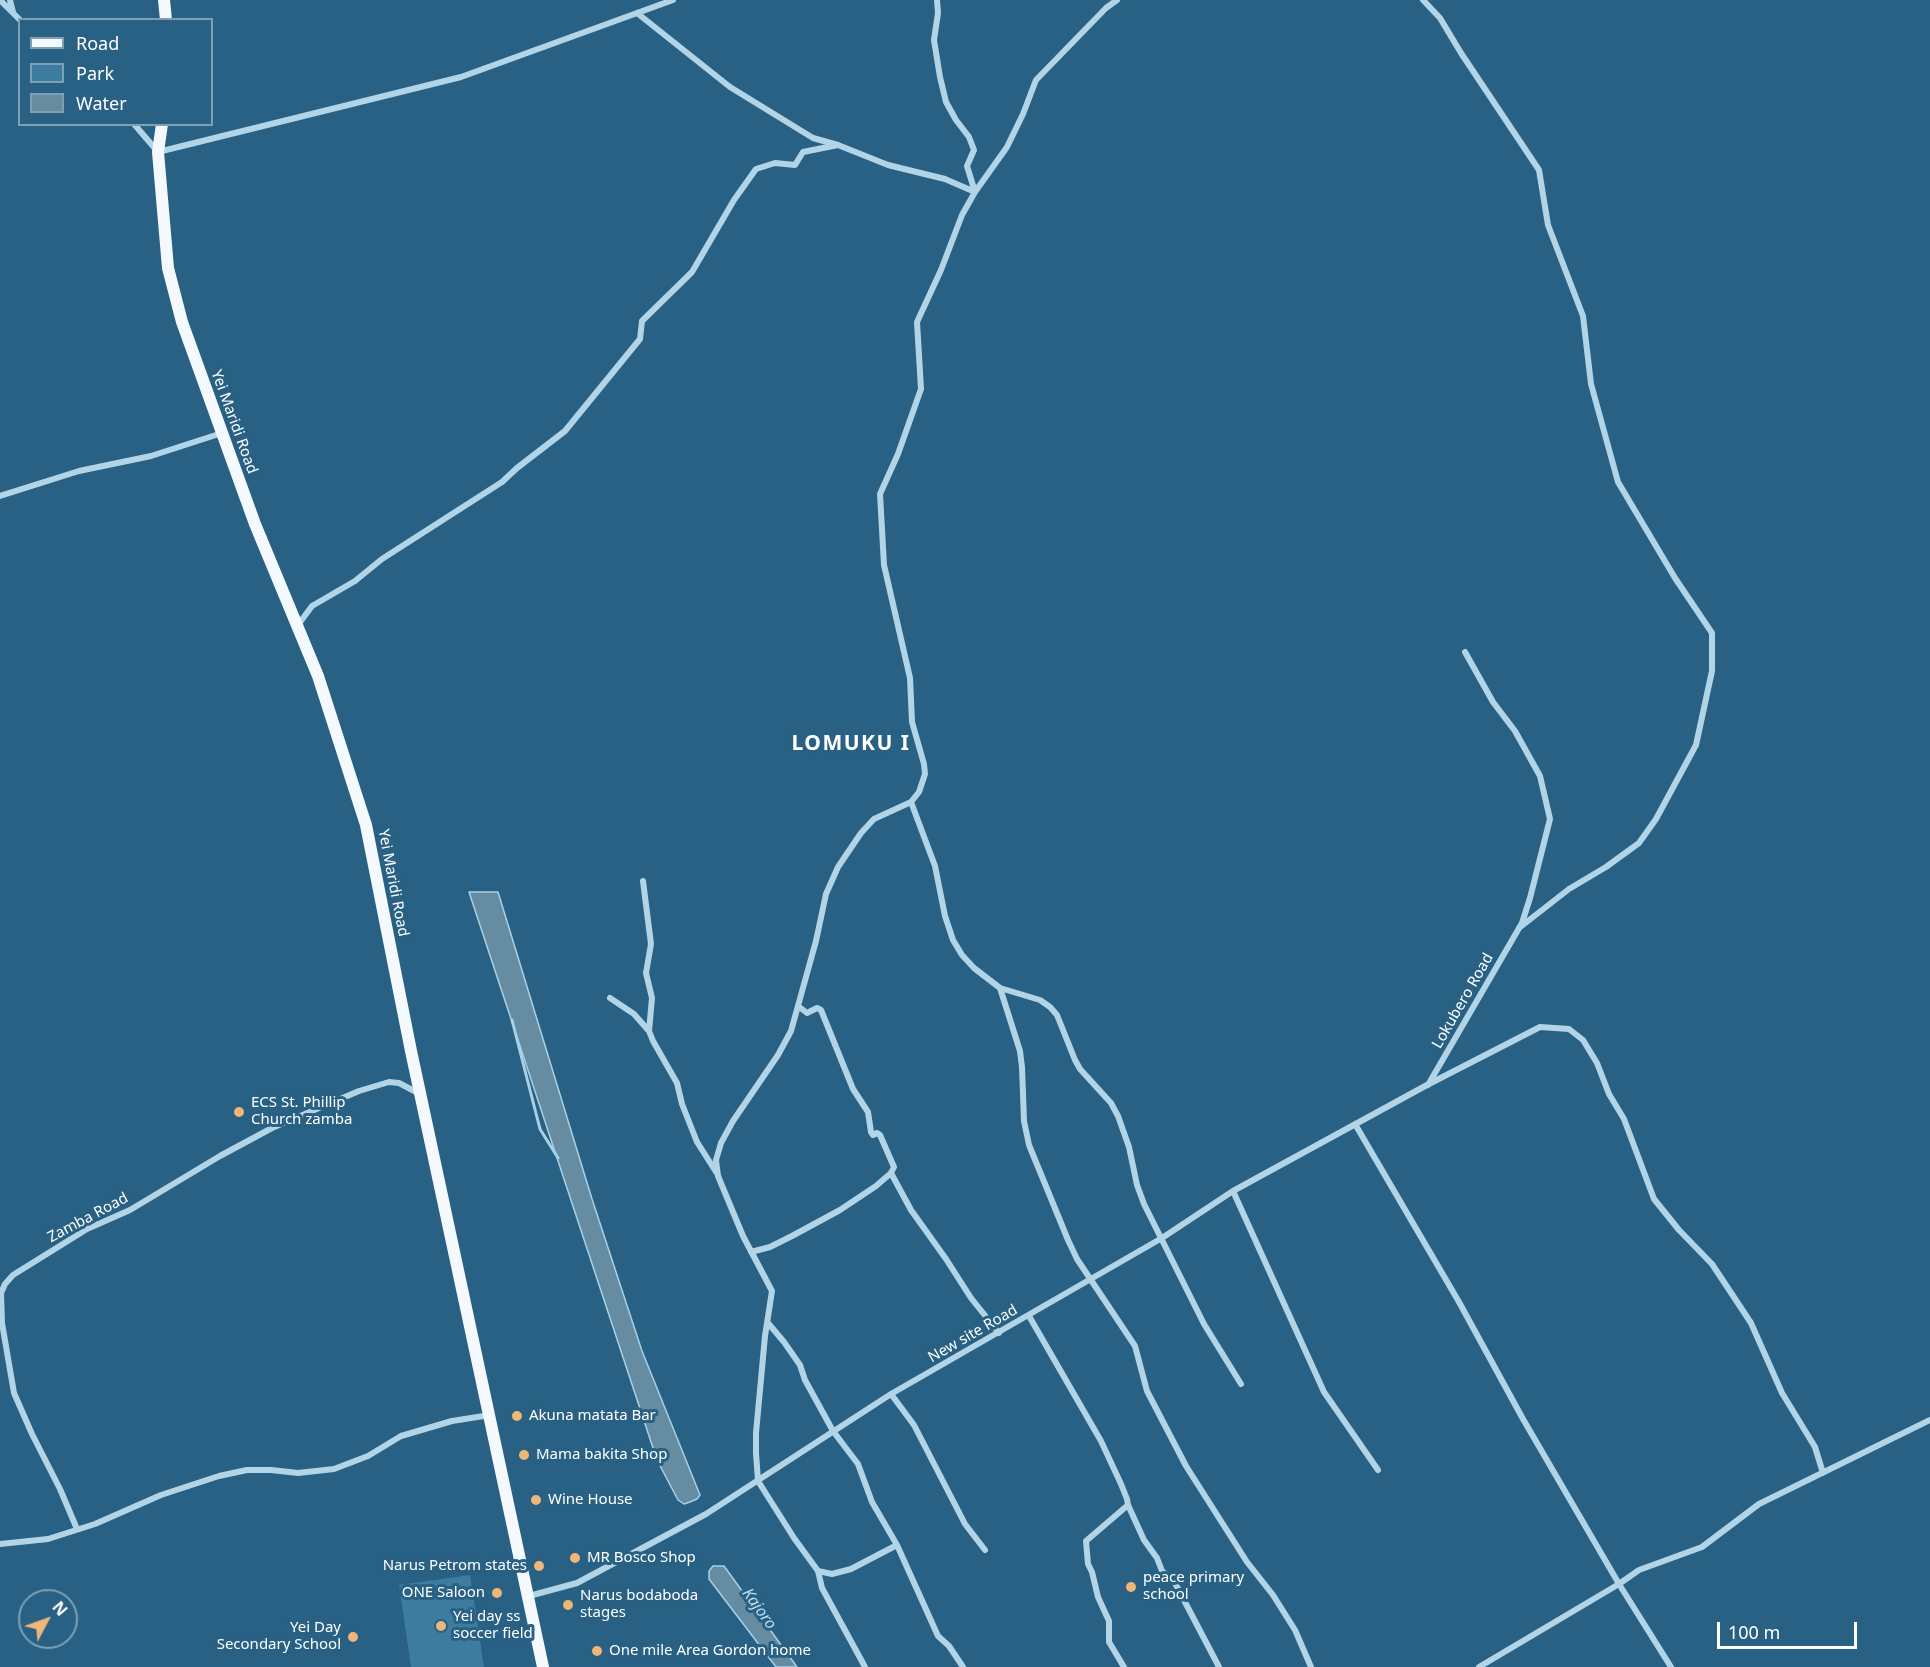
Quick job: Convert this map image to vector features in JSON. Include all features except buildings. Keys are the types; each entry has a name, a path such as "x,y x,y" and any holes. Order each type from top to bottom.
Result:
{"main road":[{"path":"164,0 166,18"},
{"name":"Yei Maridi Road","path":"162,126 158,152 168,268 182,322 255,524 324,692 366,825 543,1667"}],"street":[{"path":"0,0 18,18"},
{"path":"10,0 13,13"},
{"path":"136,126 158,152 461,77 673,0"},
{"path":"937,0 938,13 934,40 940,77 946,102 969,137 974,150 967,166 975,192"},
{"path":"718,1176 716,1160 721,1143 791,1031 816,942 826,894 838,867 861,833 874,819 911,802 919,792 925,774 912,722 910,678 884,565 880,494 898,454 921,389 917,321 941,270 962,215 975,192 1007,147 1036,80 1106,8 1117,0"},
{"path":"1423,0 1440,18 1539,170 1548,225 1582,315 1591,384 1618,482 1675,578 1712,633 1712,671 1696,745 1656,819 1639,843 1606,867 1569,889 1519,928"},
{"path":"637,13 730,87 813,138 838,145 888,165 945,179 975,192"},
{"path":"298,626 312,606 355,581 382,559 502,482 565,431 640,339 642,321 692,272 734,200 756,169 776,163 795,165 803,152 838,145"},
{"path":"0,496 79,471 162,453 222,433"},
{"path":"1465,652 1492,702 1515,731 1540,776 1550,819 1530,898 1519,928"},
{"path":"911,802 935,866 945,916 953,940 962,955 974,968 1000,988 1040,1000 1057,1016 1080,1069 1111,1103 1118,1116 1130,1147 1137,1185 1144,1204 1204,1324 1241,1384"},
{"path":"643,881 651,944 646,973 652,998 649,1031"},
{"name":"Lokubero Road","path":"1427,1085 1519,928"},
{"path":"1000,988 1020,1051 1024,1121 1029,1145 1077,1260 1135,1346 1147,1391 1186,1466 1247,1562 1273,1595 1295,1630 1311,1667"},
{"path":"610,998 634,1014 649,1031 677,1083 682,1104 697,1142 718,1176 751,1252 772,1291 765,1336 756,1433 758,1481 794,1538 819,1571 822,1588 866,1667"},
{"path":"751,1252 770,1247 840,1210 891,1173 894,1167 880,1135 877,1133 873,1135 871,1132 868,1112 853,1089 821,1011 817,1008 807,1013 798,1006"},
{"name":"New site Road","path":"529,1596 577,1583 706,1514 891,1395 1162,1238 1233,1191 1427,1085 1540,1027 1569,1029 1583,1041 1603,1073 1610,1094 1624,1119 1654,1199 1679,1230 1712,1264 1746,1315 1782,1393 1815,1447 1823,1473"},
{"name":"Zamba Road","path":"77,1529 14,1393 1,1324 1,1293 4,1284 13,1275 87,1229 130,1210 219,1156 272,1128 359,1091 389,1082 399,1083 421,1095"},
{"path":"1355,1124 1459,1302 1523,1419 1671,1667"},
{"path":"891,1173 911,1210 971,1298 999,1333"},
{"path":"1233,1191 1324,1392 1378,1470"},
{"path":"1029,1316 1101,1442 1128,1499 1128,1505 1144,1540 1157,1558 1162,1571 1175,1583 1219,1667"},
{"path":"768,1323 800,1365 805,1380 833,1431 858,1464 872,1502 897,1545 938,1636 949,1646 963,1667"},
{"path":"891,1395 914,1425 965,1524 985,1550"},
{"path":"0,1544 48,1539 95,1524 176,1489 219,1476 247,1470 298,1473 334,1469 368,1456 401,1436 452,1421 490,1415"},
{"path":"1479,1667 1620,1584 1639,1570 1702,1547 1759,1504 1930,1420"},
{"path":"1124,1667 1109,1642 1109,1621 1098,1597 1088,1564 1086,1541 1128,1505"},
{"path":"819,1571 832,1574 851,1569 897,1545"}],"green space":[{"name":"Yei day ss soccer field","path":"470,1575 484,1667 411,1667 399,1585"}],"water":[{"path":"469,892 498,892 592,1199 642,1351 700,1495 690,1502 684,1504 678,1500 657,1460"},
{"path":"713,1566 724,1566 797,1667 776,1667 709,1579 709,1571"}],"waterway":[{"path":"512,1020 540,1129 558,1158"}],"place":[{"name":"ECS St. Phillip Church zamba","path":"239,1112"},
{"name":"Akuna matata Bar","path":"517,1416"},
{"name":"Mama bakita Shop","path":"524,1455"},
{"name":"Wine House","path":"536,1500"},
{"name":"MR Bosco Shop","path":"575,1558"},
{"name":"Narus Petrom states","path":"539,1566"},
{"name":"peace primary school","path":"1131,1587"},
{"name":"ONE Saloon","path":"497,1593"},
{"name":"Narus bodaboda stages","path":"568,1605"},
{"name":"Yei day ss soccer field","path":"441,1626"},
{"name":"Yei Day Secondary School","path":"353,1637"},
{"name":"One mile Area Gordon home","path":"597,1651"}],"district":[{"name":"LOMUKU I","path":"851,744"}],"water label":[{"name":"Kajoro","path":"759,1609"}]}
